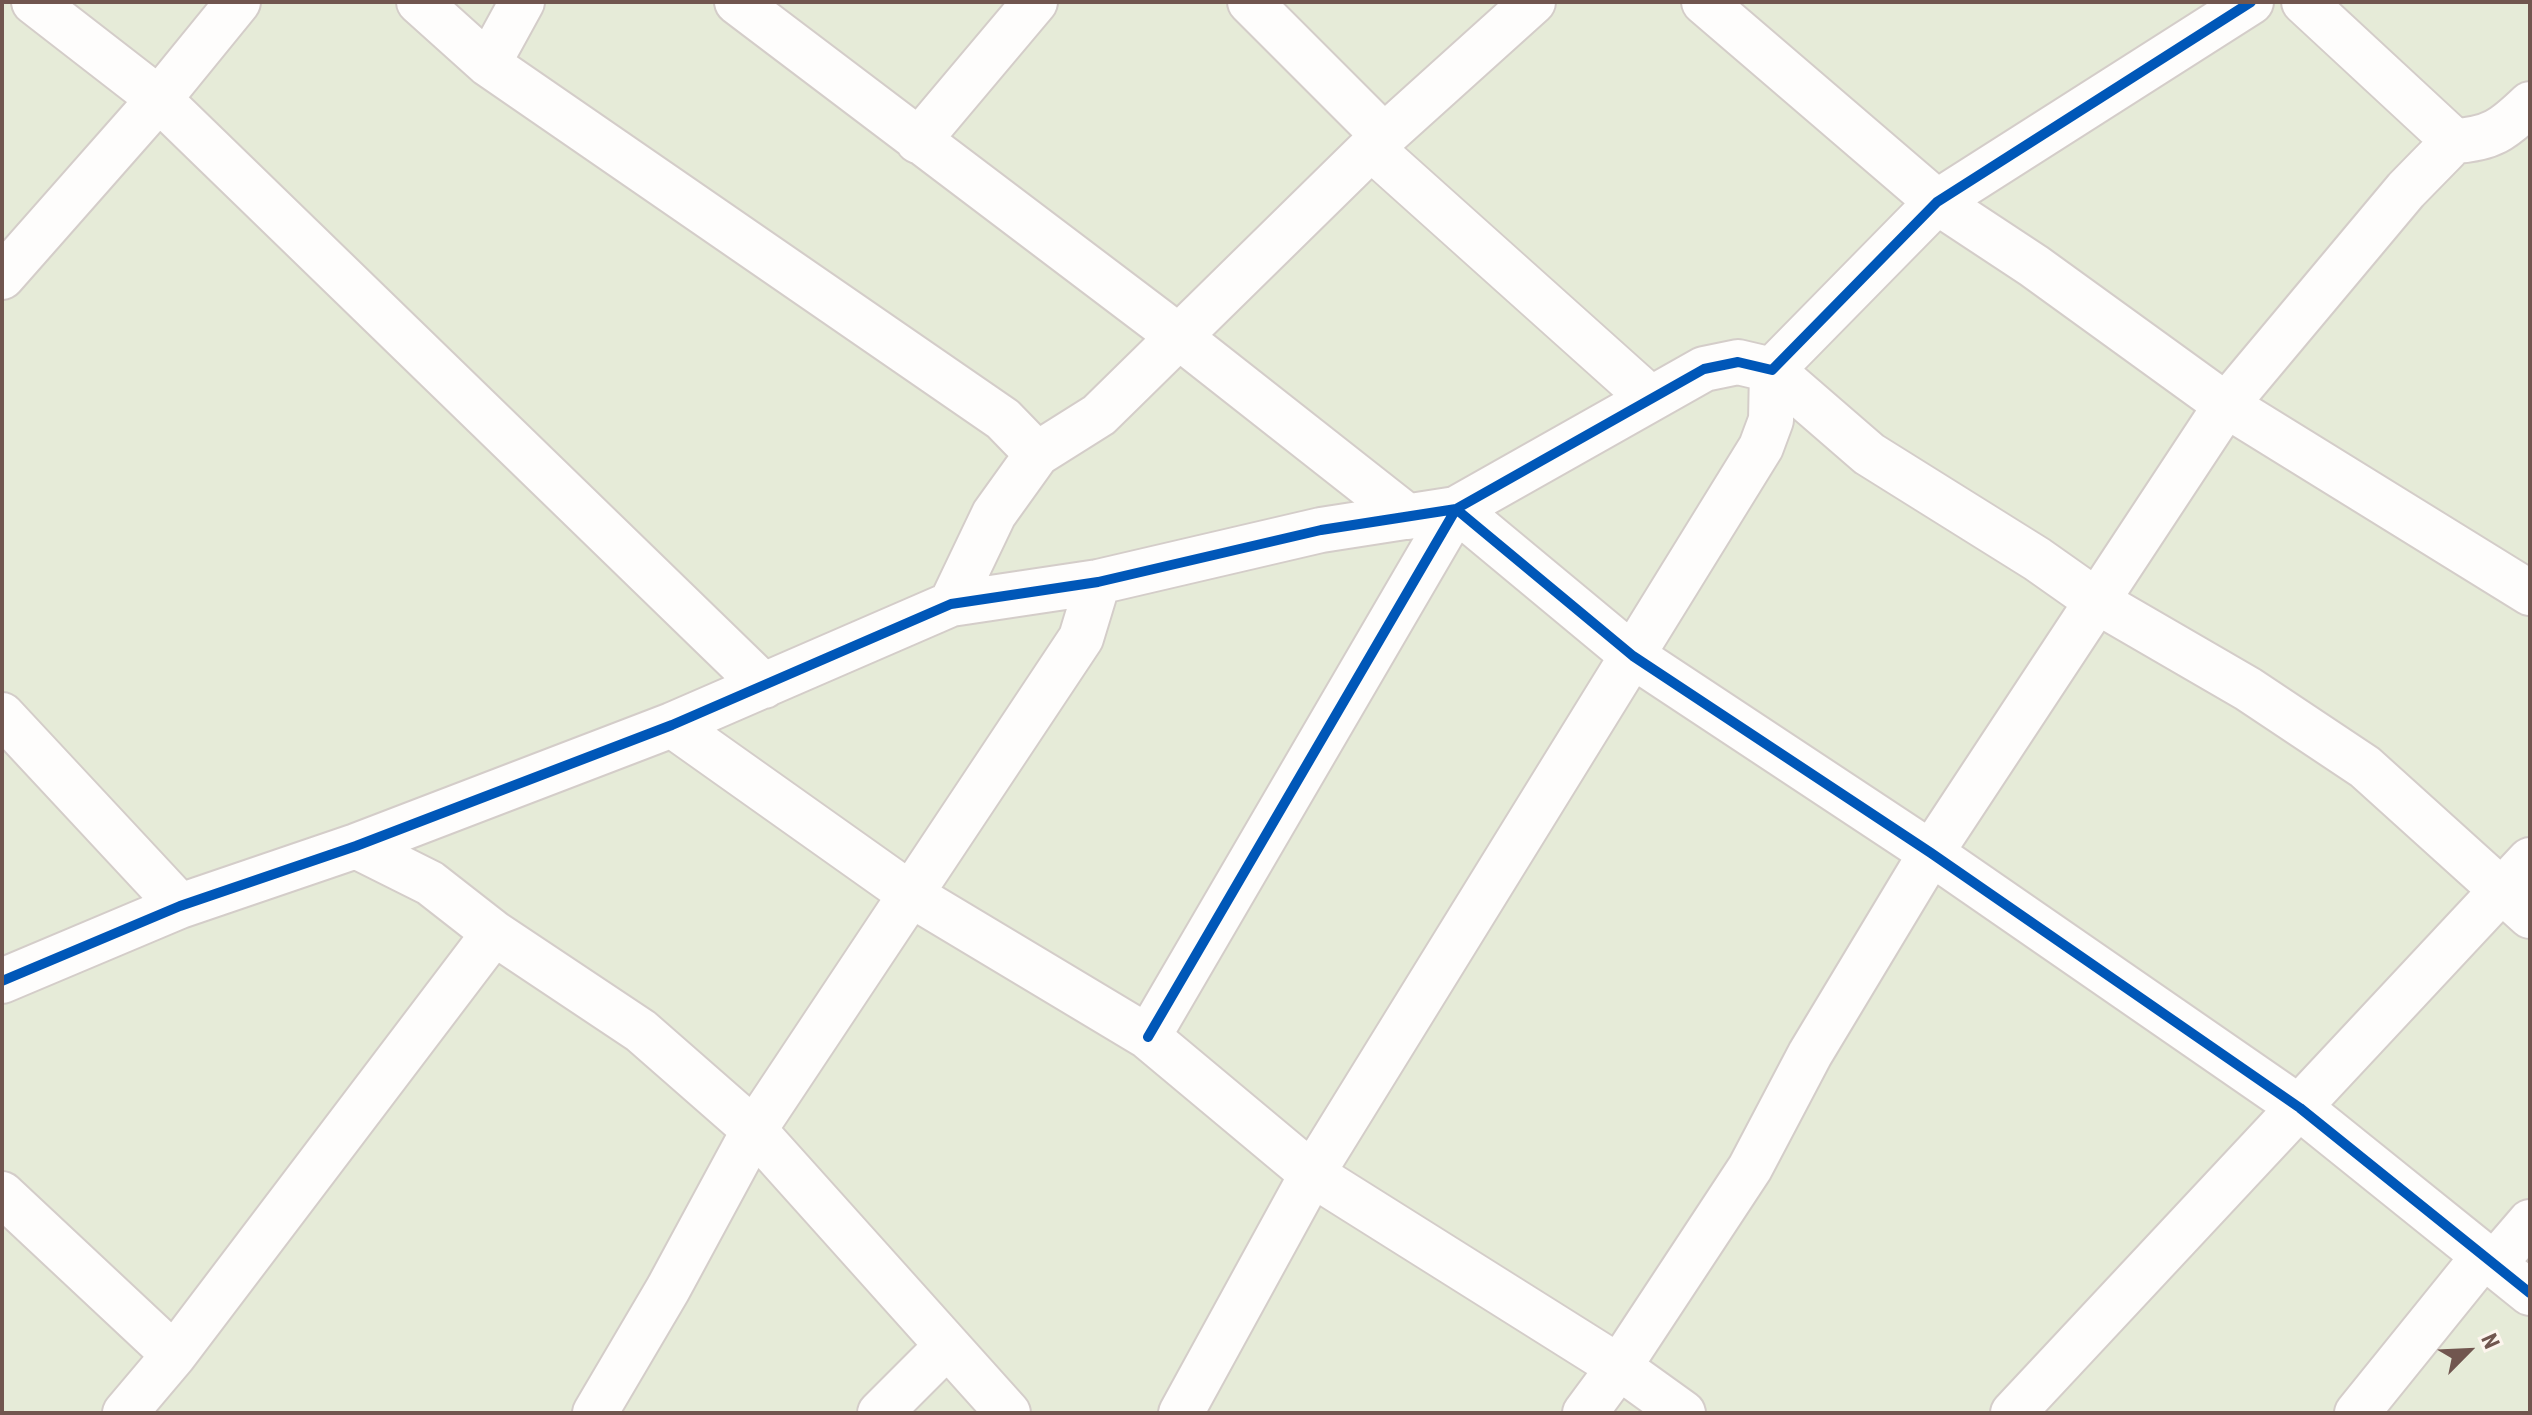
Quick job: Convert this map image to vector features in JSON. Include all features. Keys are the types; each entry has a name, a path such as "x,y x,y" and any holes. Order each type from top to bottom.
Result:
{"street":[{"path":"34,2 159,99 764,686"},
{"path":"2,277 159,99 238,2"},
{"path":"419,2 488,64 1003,419 1037,454"},
{"path":"488,64 522,2"},
{"path":"737,2 1178,336 1408,517"},
{"path":"918,141 1035,2"},
{"path":"1250,2 1378,142 1651,399"},
{"path":"951,604 994,514 1037,454 1099,415 1378,142 1533,2"},
{"path":"1704,2 1937,202 2034,266 2226,405 2530,593"},
{"path":"2304,2 2454,141"},
{"path":"1181,1413 1312,1174 1761,447 1771,420 1772,370 1937,202 2218,9"},
{"path":"1585,1413 1619,1367 1750,1168 1810,1054 1931,853 2226,405 2406,190 2454,141 2485,140 2524,122"},
{"path":"2,981 180,906 356,846 672,725 951,604 1098,582 1321,530 1456,509 1704,369 1738,362 1772,370 1869,454 2037,559 2098,602 2248,689 2365,767 2514,903"},
{"path":"1456,509 1633,656 1931,853 2300,1108 2530,1293"},
{"path":"1148,1037 1456,509"},
{"path":"595,1413 668,1289 754,1130 913,896 1081,638 1098,582"},
{"path":"2,715 180,906"},
{"path":"672,725 913,896 1148,1037 1312,1174 1619,1367 1683,1413"},
{"path":"356,846 430,883 494,933 641,1031 754,1130 1008,1413"},
{"path":"2013,1413 2300,1108 2514,903 2530,860"},
{"path":"125,1413 174,1355 494,933"},
{"path":"2,1194 174,1355"},
{"path":"2357,1413 2488,1261 2530,1222"},
{"path":"880,1413 947,1346"}],"green space":[{"path":"2,2 2530,2 2530,1413 2,1413"}],"cycle path":[{"path":"2,981 180,906 356,846 672,725 951,604 1098,582 1321,530 1456,509 1704,369 1738,362 1772,370 1937,202 2251,2"},
{"path":"1148,1037 1456,509 1633,656 1931,853 2300,1108 2530,1293"}]}
